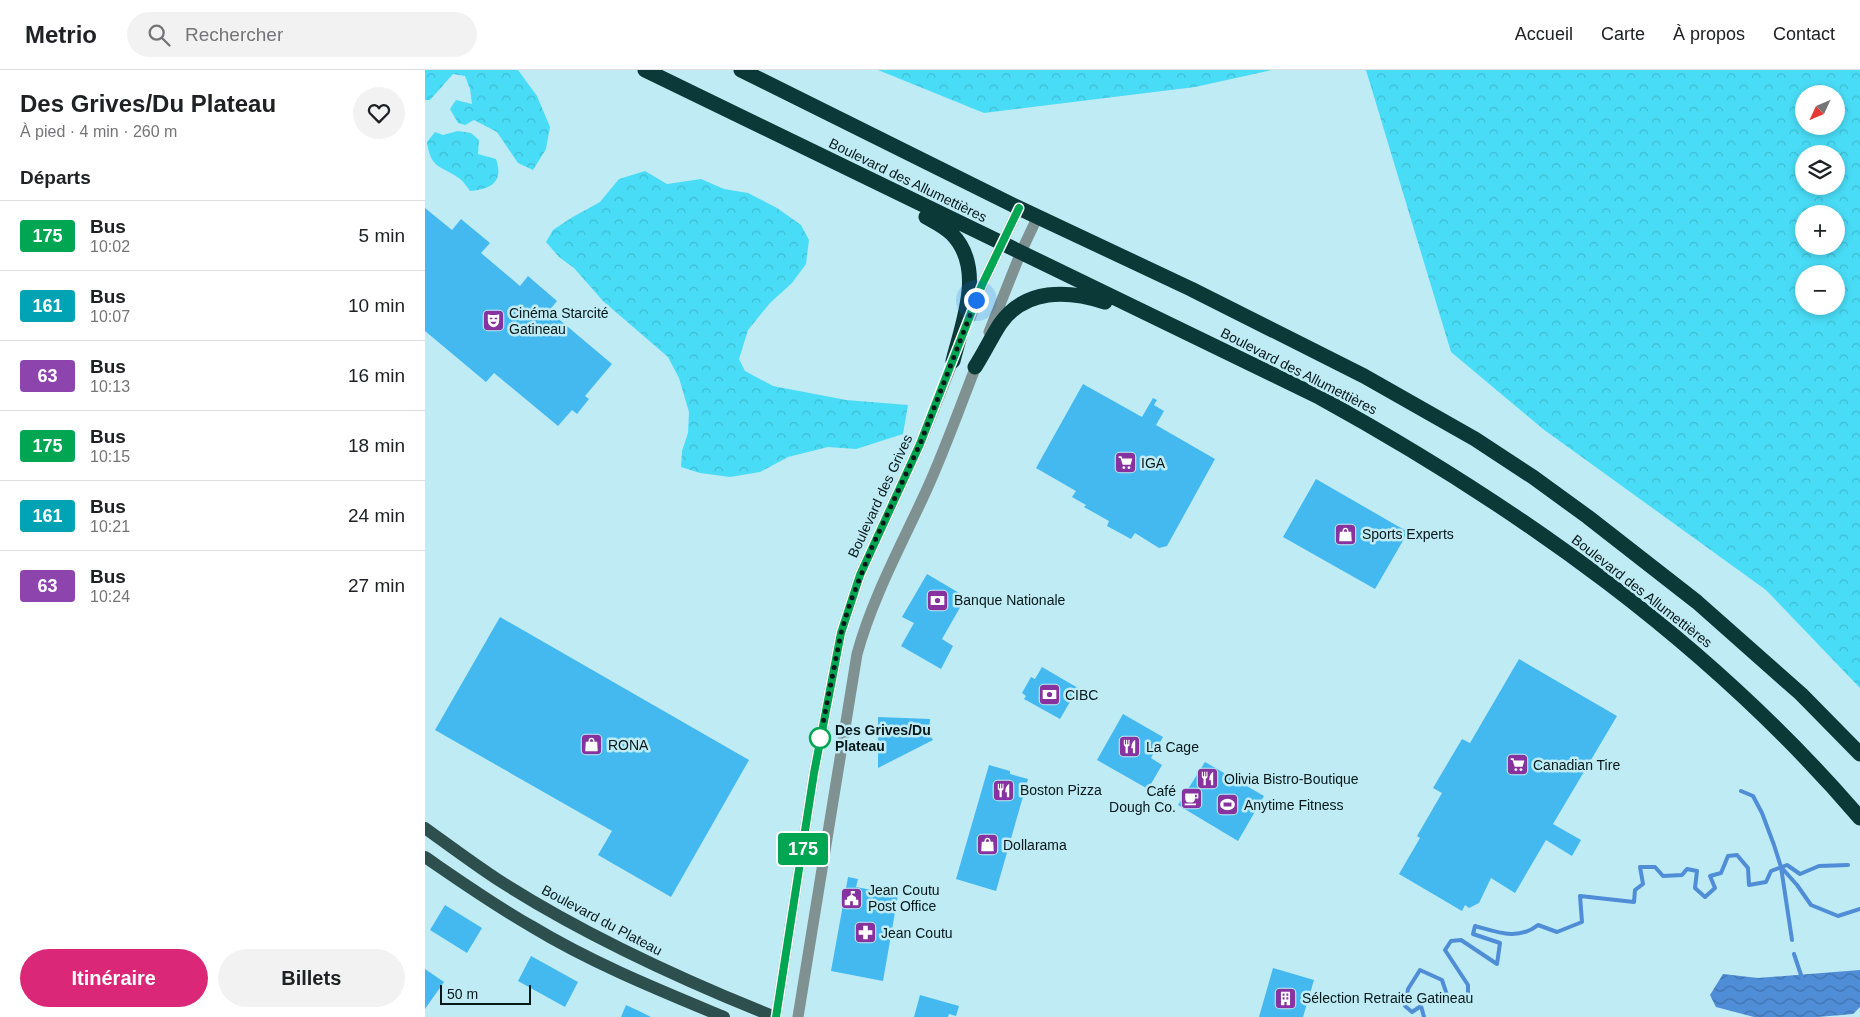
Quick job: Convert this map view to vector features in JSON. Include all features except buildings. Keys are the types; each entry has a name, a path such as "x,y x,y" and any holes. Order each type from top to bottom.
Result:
{"highway":[{"name":"Boulevard des Allumettières","path":"645,70 1317,396 1383,433 1489,498 1548,538 1640,607 1729,682 1829,782 1860,818"},
{"name":"Boulevard des Allumettières","path":"741,70 1019,208 1191,289 1364,376 1467,435 1533,477 1635,553 1704,608 1801,694 1860,754"},
{"path":"857,174 945,228 958,241 964,251 968,262 970,288 953,360"},
{"path":"975,367 1001,323 1013,310 1021,304 1046,295 1076,294 1149,316"}],"main road":[{"name":"Boulevard du Plateau","path":"425,828 500,881 603,940 775,1017"},
{"path":"425,857 503,910 570,947 618,972 724,1017"}],"street":[{"name":"Boulevard des Grives","path":"775,1017 814,773 841,633 860,575 920,444 982,285 1019,208"},
{"path":"799,1017 857,654 862,635 881,587 932,478 1021,252 1038,216"}],"green space":[{"path":"425,70 518,70 537,96 550,127 546,149 533,170 518,163 497,132 474,120 465,125 458,123 450,109 456,100 472,104 470,89 465,76 453,74 430,100 425,100"},
{"path":"878,70 1272,70 1195,87 984,113"},
{"path":"1366,70 1860,70 1860,688 1766,590 1543,429 1451,352"},
{"path":"458,131 471,133 479,140 478,154 496,159 498,167 497,179 490,186 470,191 461,180 438,166 431,158 427,142 435,132 443,135"},
{"path":"645,171 667,184 701,179 724,189 748,193 777,208 801,225 809,240 806,264 792,283 770,303 748,330 739,359 745,371 773,386 846,400 908,405 903,434 856,449 828,447 788,457 760,472 730,477 700,473 681,467 682,451 688,433 689,412 679,378 668,357 603,301 574,268 559,257 546,242 553,230 600,202 619,179"}],"water":[{"path":"1860,970 1860,1007 1853,1014 1818,1017 1754,1017 1716,1007 1710,995 1723,974 1758,978"}],"waterway":[{"path":"1741,791 1753,796 1762,813 1774,845 1781,867 1792,940"},
{"path":"1424,1017 1421,1006 1412,1012 1405,1006 1408,989 1420,970 1442,980 1449,1001 1468,998 1468,985 1445,950 1451,941 1461,940 1497,964 1500,943 1473,934 1475,926 1507,934 1523,933 1538,925 1557,932 1582,922 1580,896 1634,902 1635,890 1643,884 1640,867 1655,867 1663,876 1682,875 1687,869 1697,871 1695,888 1705,897 1715,888 1710,876 1721,873 1728,856 1737,855 1748,868 1749,885 1766,882 1771,871 1787,865 1800,874 1819,866 1848,865"},
{"path":"1781,867 1811,905 1838,916 1860,909"},
{"path":"1794,954 1802,978"}],"bus line":[{"name":"175","path":"776,1017 814,773 835,658 850,603 872,547 920,444 982,285 1019,208"}],"place":[{"name":"Cinéma Starcité Gatineau","path":"493,321"},
{"name":"IGA","path":"1125,463"},
{"name":"Sports Experts","path":"1346,534"},
{"name":"Banque Nationale","path":"938,600"},
{"name":"CIBC","path":"1049,695"},
{"name":"Des Grives/Du Plateau","path":"820,738"},
{"name":"RONA","path":"592,745"},
{"name":"La Cage","path":"1130,747"},
{"name":"Canadian Tire","path":"1517,765"},
{"name":"Olivia Bistro-Boutique","path":"1208,779"},
{"name":"Boston Pizza","path":"1004,790"},
{"name":"Café Dough Co.","path":"1192,799"},
{"name":"Anytime Fitness","path":"1228,805"},
{"name":"Dollarama","path":"987,845"},
{"name":"Jean Coutu Post Office","path":"852,898"},
{"name":"Jean Coutu","path":"865,933"},
{"name":"Sélection Retraite Gatineau","path":"1286,998"}],"route":[{"path":"820,738 835,658 850,603 872,547 920,444 976,300"}]}
